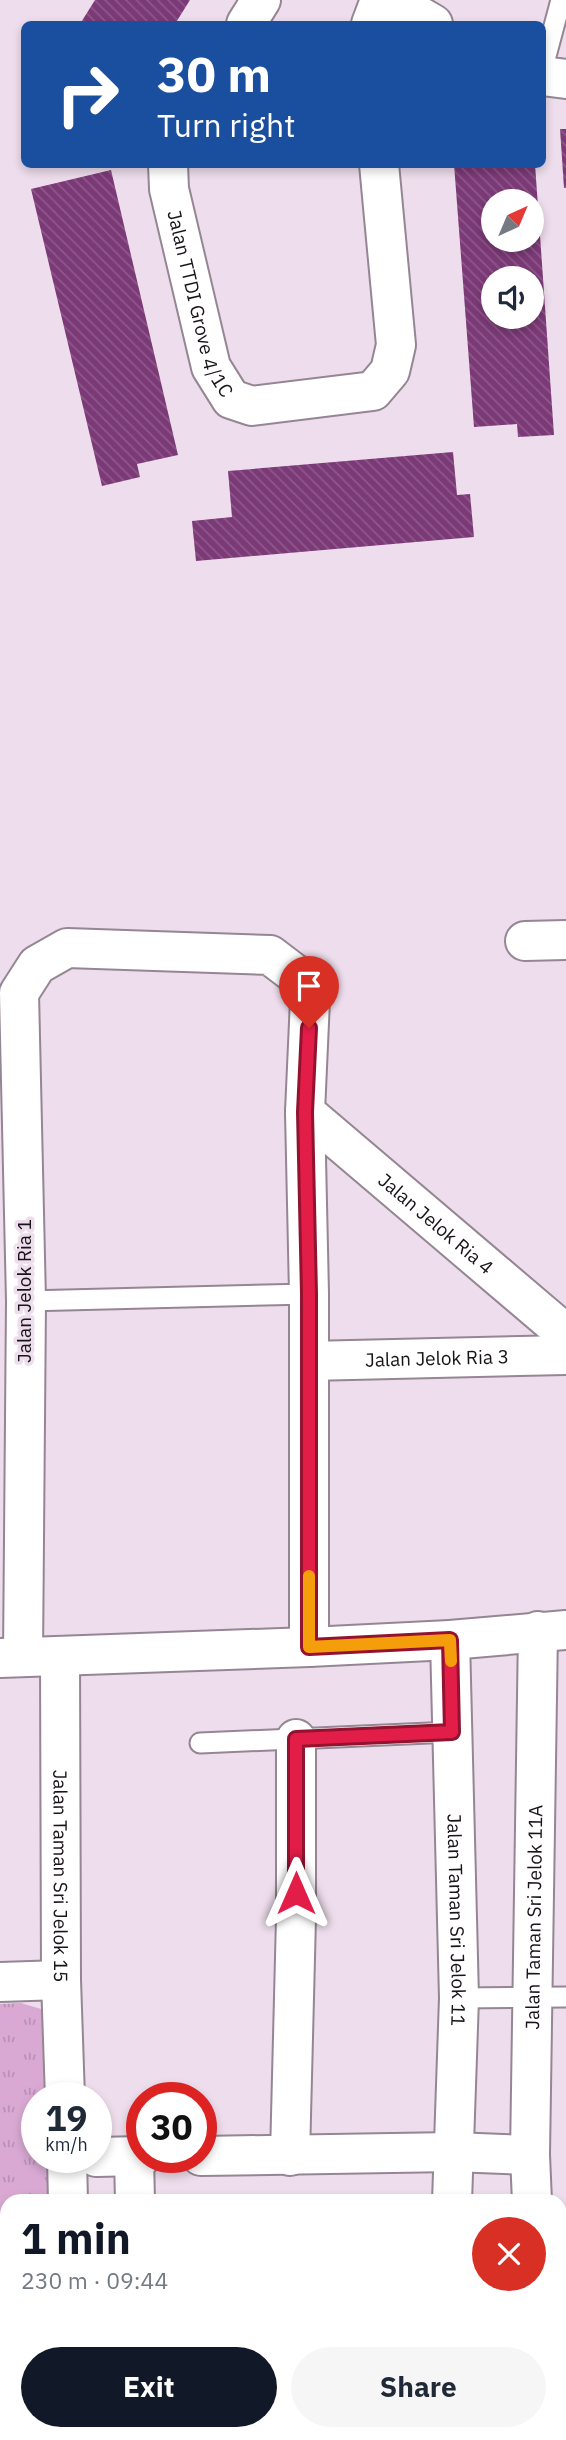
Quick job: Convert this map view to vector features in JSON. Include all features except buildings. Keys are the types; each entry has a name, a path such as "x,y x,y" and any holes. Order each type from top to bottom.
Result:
{"street":[{"path":"248,21 261,0"},
{"path":"372,21 380,0"},
{"path":"392,0 428,21"},
{"path":"546,75 566,79"},
{"name":"Jalan TTDI Grove 4/1C","path":"168,168 169,189 211,367 232,399 252,406 373,391 390,371 396,345 379,168"},
{"path":"525,941 566,940"},
{"name":"Jalan Jelok Ria 1","path":"27,1657 26,1301 19,993 37,965 66,948 270,955 295,974 310,1000 305,1112"},
{"path":"305,1112 309,1294 309,1647"},
{"name":"Jalan Jelok Ria 4","path":"305,1112 566,1334"},
{"name":"Jalan Jelok Ria 3","path":"309,1360 566,1354"},
{"path":"27,1657 309,1647 450,1640 552,1631"},
{"name":"Jalan Taman Sri Jelok 11A","path":"532,2194 530,2155 549,1997 552,1631"},
{"name":"Jalan Taman Sri Jelok 11","path":"450,1640 459,1998 452,2194"},
{"name":"Jalan Taman Sri Jelok 15","path":"27,1657 61,1980 64,2082"},
{"path":"290,2156 296,1918 296,1739"},
{"path":"0,1982 61,1980"},
{"path":"217,2156 453,2152 530,2155"},
{"path":"67,2173 68,2194"},
{"path":"136,2194 137,2173"}],"lane":[{"path":"546,58 561,0"},
{"path":"26,1301 309,1294"},
{"path":"200,1743 452,1732"},
{"path":"459,1998 549,1997"}],"green space":[{"path":"21,2003 41,2009 49,2028 50,2082 21,2082 21,2173 51,2173 51,2194 0,2194 0,2004"}],"slow traffic":[{"path":"309,1576 309,1647 450,1640 451,1661"}],"route":[{"path":"296,1893 296,1739 452,1732 450,1640 309,1647 309,1294 305,1112 309,1028"}]}
